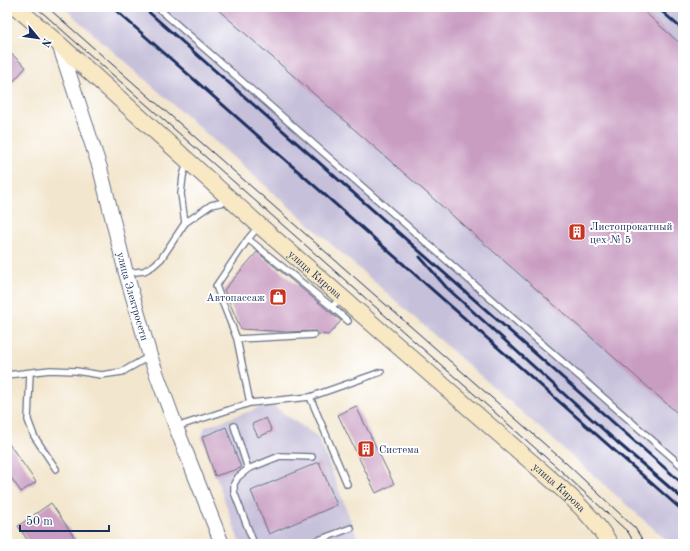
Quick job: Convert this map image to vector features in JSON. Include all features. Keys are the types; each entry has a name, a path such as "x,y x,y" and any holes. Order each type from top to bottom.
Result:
{"main road":[{"name":"улица Кирова","path":"16,7 260,226 337,302 577,502 594,521 610,544"}],"street":[{"name":"улица Электросети","path":"59,44 100,168 126,273 150,356 222,544"}],"lane":[{"path":"157,7 683,467"},
{"path":"678,7 683,11"},
{"path":"185,223 181,194 183,176 188,161"},
{"path":"126,273 144,271 153,266 161,259 185,223 211,206 232,201"},
{"path":"250,403 237,339 216,286 248,239 260,226"},
{"path":"248,239 337,302 348,321"},
{"path":"237,339 314,335"},
{"path":"7,375 50,370 76,371 101,375 122,372 150,356"},
{"path":"176,427 250,403 310,398 381,372"},
{"path":"30,373 28,420 34,436 56,469"},
{"path":"310,398 347,484"},
{"path":"234,426 248,469"},
{"path":"254,544 234,492 234,484 238,477 248,469 280,456 312,457"},
{"path":"308,544 316,543 351,528"}],"shaded area":[{"path":"63,7 683,7 683,544 671,544"},
{"path":"270,404 318,437 360,544 240,544 202,437 205,427"}],"building":[{"name":"Листопрокатный цех № 5","path":"215,7 639,7 683,46 683,418"},
{"path":"7,50 26,67 7,89"},
{"path":"257,252 341,321 328,335 318,334 316,331 287,332 241,329 224,290"},
{"name":"Система","path":"356,406 394,484 376,493 338,415"},
{"path":"266,418 272,431 258,437 252,424"},
{"path":"226,427 241,468 215,476 202,437"},
{"path":"7,441 36,482 21,492 7,472"},
{"path":"319,462 337,505 269,534 251,491"},
{"path":"51,503 79,544 30,544 18,526"}],"tram line":[{"path":"36,7 560,470 628,532 635,544"},
{"path":"47,7 566,463 635,528 645,544"}],"railway":[{"path":"112,7 683,511"},
{"path":"143,7 683,484"},
{"path":"657,7 683,30"},
{"path":"420,257 446,287 617,442 683,499"}],"place":[{"name":"Листопрокатный цех № 5","path":"577,232"},
{"name":"Автопассаж","path":"278,297"},
{"name":"Система","path":"366,449"}]}
